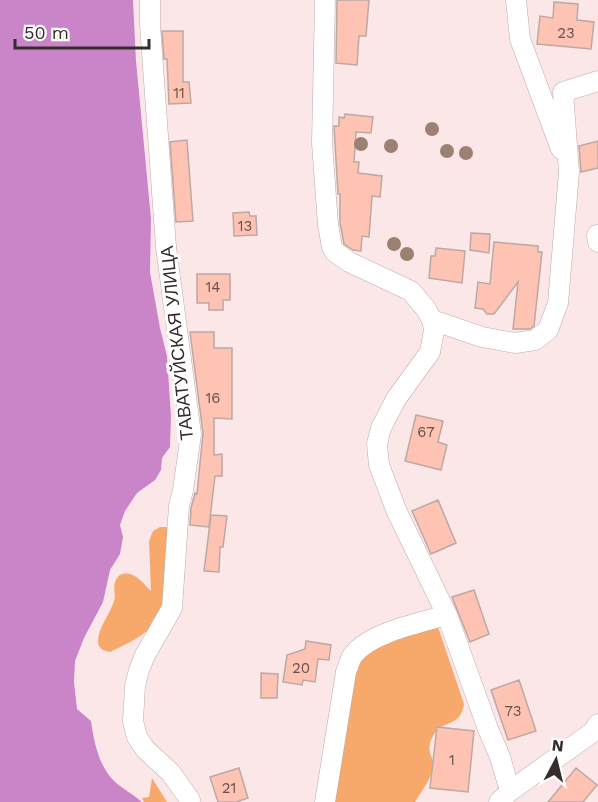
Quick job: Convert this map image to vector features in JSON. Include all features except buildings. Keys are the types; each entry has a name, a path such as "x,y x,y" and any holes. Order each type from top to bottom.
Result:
{"street":[{"name":"ТАВАТУЙСКАЯ УЛИЦА","path":"150,0 166,247 191,434 183,490 178,506 171,608 139,670 133,696 133,721 137,737 171,773 190,800"},
{"path":"325,0 322,143 327,216 332,247 349,262 411,291 420,300 432,320 434,330 430,352 388,412 377,444 379,465 387,488 447,615 500,757 505,796 593,732 598,724"},
{"path":"516,0 520,39 569,172"},
{"path":"432,320 482,337 516,343 535,340 548,330 558,303 569,172 563,92 598,81"},
{"path":"325,802 346,672 352,657 362,646 377,637 447,615"}],"shaded area":[{"path":"0,0 133,0 136,61 151,219 150,272 167,356 171,417 170,447 162,458 161,470 155,480 137,493 125,511 120,525 123,537 120,554 110,570 103,602 75,661 74,682 77,709 91,721 101,762 115,782 142,802 0,802"},
{"path":"160,527 169,527 167,568 164,597 155,622 147,631 129,643 110,652 103,650 99,646 99,636 114,601 114,584 118,577 130,574 151,591 149,541 153,531"},
{"path":"437,624 464,704 459,717 437,730 430,741 433,768 426,785 415,802 331,802 350,687 360,661 377,646"},
{"path":"152,778 167,802 144,802 142,798 149,797"}]}
